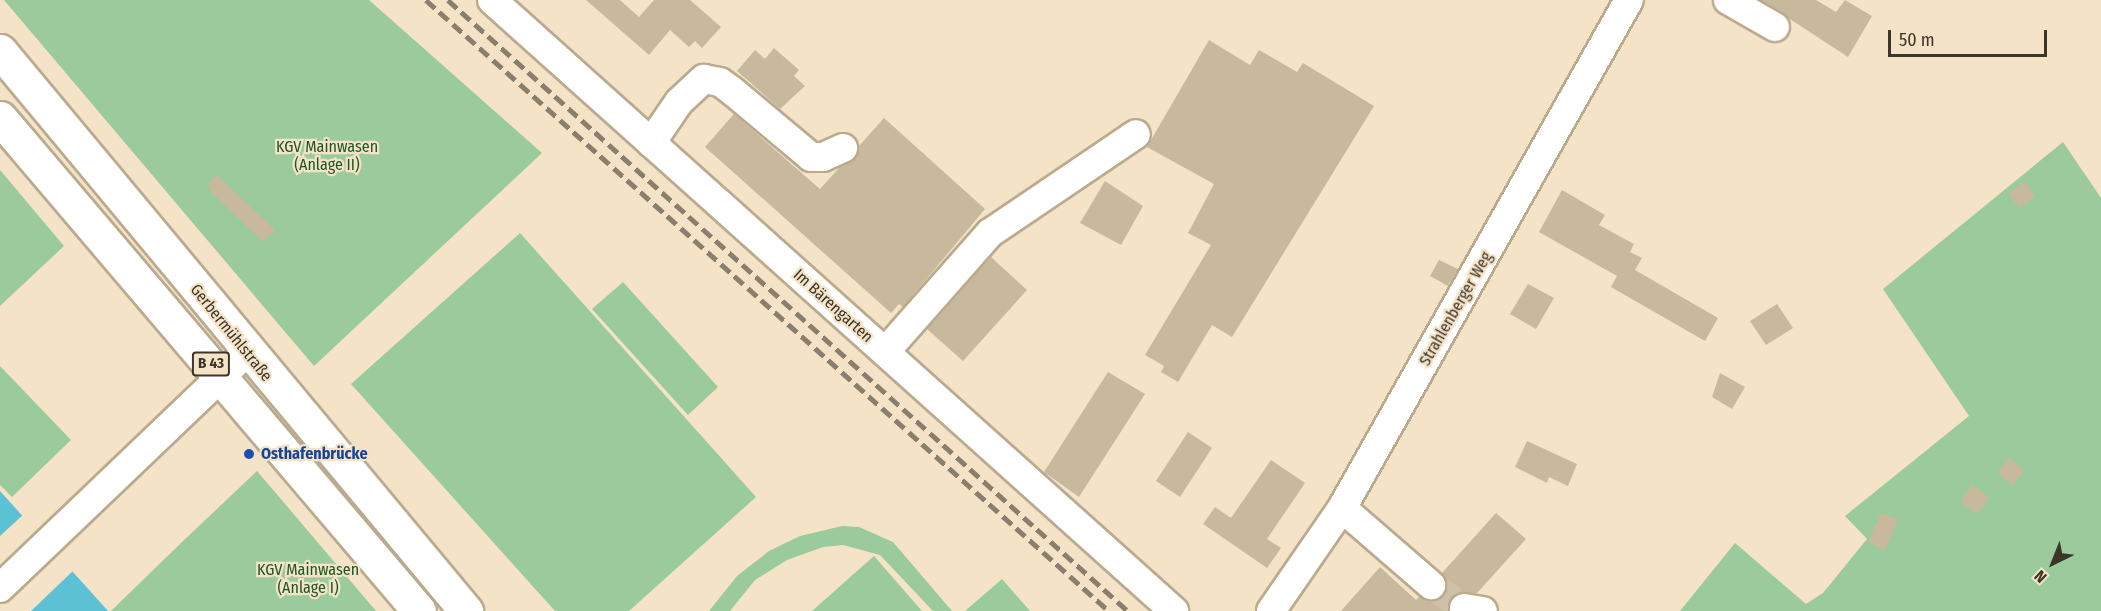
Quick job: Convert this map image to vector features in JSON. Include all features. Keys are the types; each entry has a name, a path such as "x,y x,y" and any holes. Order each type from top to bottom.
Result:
{"main road":[{"name":"Gerbermühlstraße","path":"0,51 247,352 466,611"},
{"name":"Gerbermühlstraße","path":"0,118 419,611"}],"street":[{"name":"Im Bärengarten","path":"492,0 1174,611"},
{"name":"Strahlenberger Weg","path":"1271,611 1342,508 1629,0"},
{"path":"1728,0 1775,27"},
{"path":"651,143 679,102 704,79 725,86 811,157 834,154 843,148"},
{"path":"885,352 990,233 1136,134"},
{"path":"0,588 247,352"},
{"path":"1342,508 1431,585"}],"green space":[{"name":"KGV Mainwasen (Anlage II)","path":"4,0 369,0 542,153 314,366"},
{"path":"2063,142 2101,198 2101,611 1680,611 1735,543 1806,604 1823,593 1867,539 1845,516 1969,416 1883,289"},
{"path":"0,170 64,246 0,306"},
{"path":"520,233 756,497 629,611 555,611 351,384"},
{"path":"623,282 718,387 688,415 592,309"},
{"path":"0,366 71,440 12,497 0,485"},
{"name":"KGV Mainwasen (Anlage I)","path":"257,471 376,611 111,611 181,543"},
{"path":"842,526 859,527 893,542 952,611 933,611 880,555 843,545 823,547 787,560 755,580 730,611 709,611 737,576 769,551 800,536"},
{"path":"874,556 922,611 812,611"},
{"path":"1002,579 1030,611 966,610"}],"water":[{"path":"0,491 108,611 0,611"}],"pier":[{"path":"25,513 75,569 31,611 0,611 0,536"}],"building":[{"path":"586,0 620,0 639,17 654,0 690,0 721,27 702,48 695,41 689,47 670,30 649,55"},
{"path":"1761,0 1816,0 1836,12 1845,0 1872,16 1848,57"},
{"path":"1209,40 1250,65 1259,50 1297,72 1303,63 1374,106 1232,337 1212,325 1178,382 1161,372 1164,366 1145,355 1211,245 1188,233 1214,184 1147,147"},
{"path":"774,48 799,70 794,76 805,86 780,109 737,71 755,50 765,59"},
{"path":"734,114 820,189 839,168 856,158 859,146 884,118 985,209 903,307 899,304 891,313 705,147"},
{"path":"217,175 275,230 263,242 211,192 208,184"},
{"path":"1105,181 1143,206 1121,245 1080,223"},
{"path":"2025,182 2035,197 2019,208 2008,193"},
{"path":"1562,190 1605,215 1599,225 1634,244 1630,252 1642,258 1635,270 1718,318 1705,341 1611,287 1617,276 1539,232"},
{"path":"991,257 1027,290 963,361 927,329"},
{"path":"1439,260 1458,269 1448,286 1430,276"},
{"path":"1528,284 1554,298 1536,329 1510,314"},
{"path":"1777,304 1793,328 1766,345 1750,321"},
{"path":"1108,372 1145,394 1079,497 1044,472"},
{"path":"1720,373 1745,387 1732,409 1712,397"},
{"path":"1188,432 1212,448 1180,497 1156,481"},
{"path":"1527,441 1577,464 1568,486 1549,477 1547,483 1515,467"},
{"path":"2010,458 2024,471 2012,485 1997,472"},
{"path":"1271,460 1305,483 1267,539 1281,548 1267,568 1203,524 1215,507 1231,518"},
{"path":"1972,485 1989,497 1978,514 1960,502"},
{"path":"1496,513 1526,539 1477,593 1458,593 1451,598 1448,611 1341,611 1380,567 1416,600 1419,597 1437,600 1447,588 1442,573"},
{"path":"1881,513 1898,520 1885,550 1868,542"}],"tunnel":[{"path":"1431,585 1464,608"}],"railway":[{"path":"426,0 1109,611"},
{"path":"448,0 1128,611"}],"place":[{"name":"Osthafenbrücke","path":"249,454"}]}
